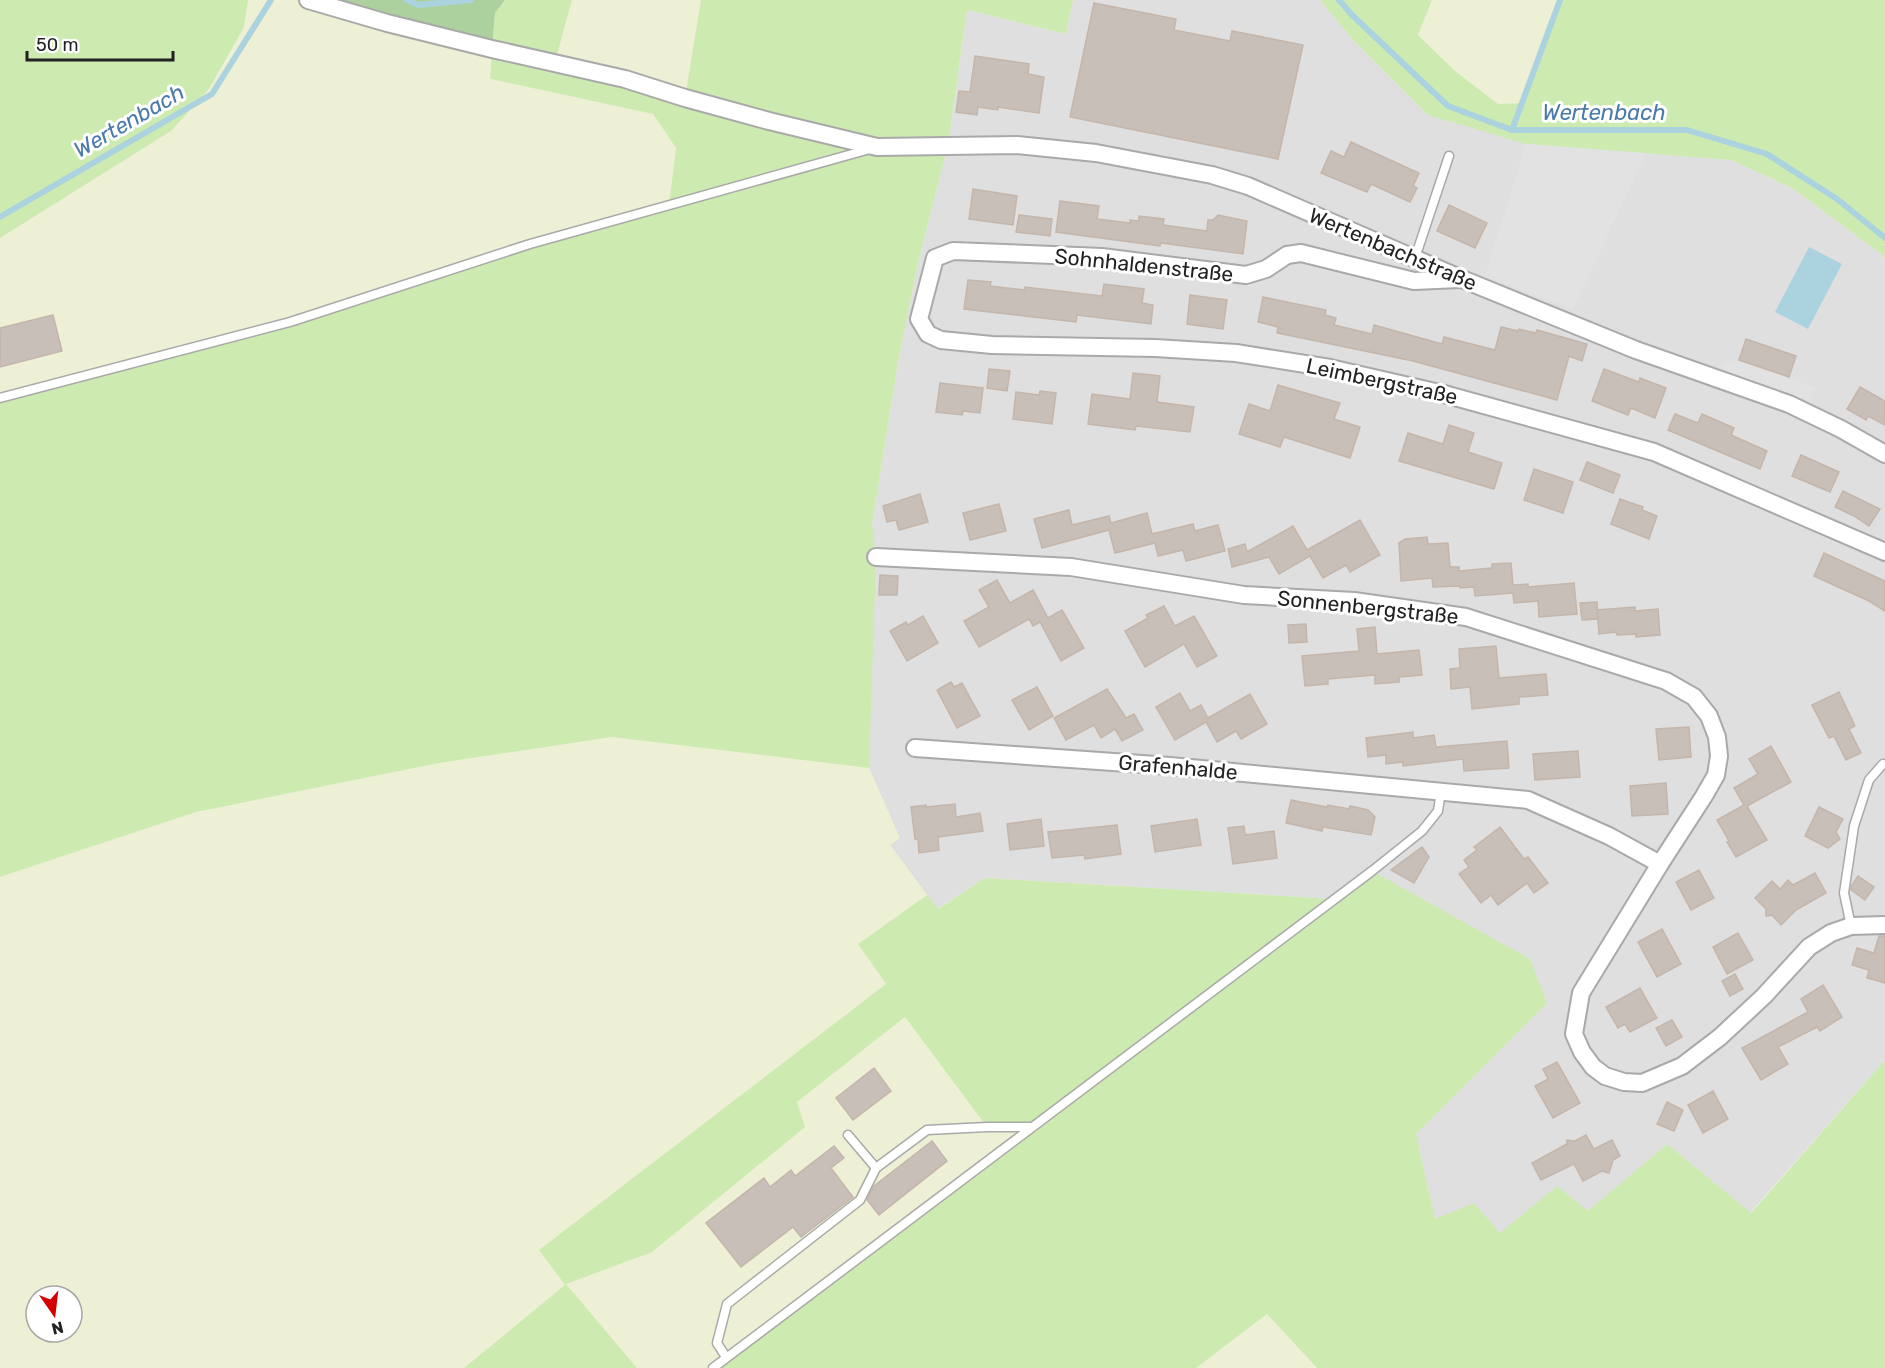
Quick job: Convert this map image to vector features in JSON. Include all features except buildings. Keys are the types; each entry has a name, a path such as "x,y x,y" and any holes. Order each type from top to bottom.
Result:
{"street":[{"name":"Wertenbachstraße","path":"308,0 387,23 625,79 770,121 877,147 1017,145 1096,153 1212,175 1248,186 1462,279 1636,350 1789,404 1841,429 1885,454"},
{"name":"Sohnhaldenstraße","path":"932,265 935,258 953,251 1102,257 1246,275 1266,269 1287,255 1301,253 1414,281 1462,279"},
{"name":"Leimbergstraße","path":"932,265 919,319 928,334 941,340 992,345 1155,348 1236,353 1342,370 1444,394 1653,452 1885,552"},
{"name":"Sonnenbergstraße","path":"876,557 1071,567 1244,595 1354,601 1466,617 1666,681 1694,697 1709,716 1717,737 1719,756 1716,775 1581,993 1574,1034 1582,1052 1593,1067 1605,1076 1624,1082 1642,1083 1682,1066 1764,996 1809,947 1831,933 1851,926 1885,925"},
{"name":"Grafenhalde","path":"915,748 1170,766 1442,791"},
{"path":"1442,791 1528,800 1610,836 1660,864"}],"lane":[{"path":"0,398 290,322 530,244 877,147"},
{"path":"1415,258 1449,156"},
{"path":"1851,926 1844,893 1854,826 1869,780 1883,764"},
{"path":"713,1368 1372,872 1422,831 1438,811 1442,791"},
{"path":"726,1357 717,1343 727,1304 860,1200 876,1168 927,1130 1031,1127"},
{"path":"848,1135 876,1168"}],"shaded area":[{"path":"1073,0 1320,0 1353,40 1428,115 1646,153 1731,160 1792,188 1885,257 1885,1060 1750,1213 1667,1144 1588,1212 1500,1233 1435,1219 1416,1134 1547,1003 1334,899 985,878 937,909 890,845 869,768 872,525 898,362 918,263 948,145 967,10 1066,34"},
{"path":"1526,144 1646,153 1573,309 1485,276"},
{"path":"1724,361 1738,361 1815,387 1809,401 1722,369"}],"green space":[{"path":"0,0 248,0 244,27 209,89 171,131 0,238"},
{"path":"248,0 308,0 492,49 490,79 653,114 676,148 669,205 290,322 0,398 0,238 171,131 209,89 244,27"},
{"path":"308,0 505,0 495,13 492,49"},
{"path":"505,0 572,0 555,62 685,98 701,0 1073,0 1066,34 967,10 948,145 918,263 898,362 872,525 876,557 869,768 612,737 439,763 196,812 0,877 0,398 163,356 669,205 676,148 653,114 490,79 495,13"},
{"path":"572,0 701,0 685,98 555,62"},
{"path":"1320,0 1432,0 1418,35 1455,71 1498,104 1523,103 1560,0 1885,0 1885,257 1792,188 1731,160 1526,144 1428,115 1353,40"},
{"path":"1432,0 1560,0 1523,103 1498,104 1455,71 1418,35"},
{"path":"612,737 869,768 900,838 890,845 927,895 858,944 886,984 539,1250 797,1102 905,1017 987,1127 1031,1127 713,1368 637,1368 565,1285 464,1368 0,1368 0,877 196,812 439,763"},
{"path":"1372,871 1530,959 1547,1003 1416,1134 1435,1219 1474,1203 1500,1233 1557,1186 1588,1211 1667,1144 1751,1213 1885,1060 1885,1368 1317,1368 1267,1314 1196,1368 713,1368 1030,1128 987,1127 905,1017 797,1102 805,1127 652,1252 566,1284 637,1368 464,1368 565,1285 539,1250 886,984 858,944 927,895 938,909 985,878 1334,899"},
{"path":"1267,1314 1317,1368 1196,1368"}],"water":[{"path":"1809,247 1842,264 1808,329 1775,312"}],"waterway":[{"name":"Wertenbach","path":"0,217 212,94 271,0"},
{"name":"Wertenbach","path":"407,0 418,5 471,0"},
{"name":"Wertenbach","path":"1339,0 1448,106 1512,130 1687,130 1767,154 1837,199 1885,238"},
{"path":"1512,130 1560,0"}]}
